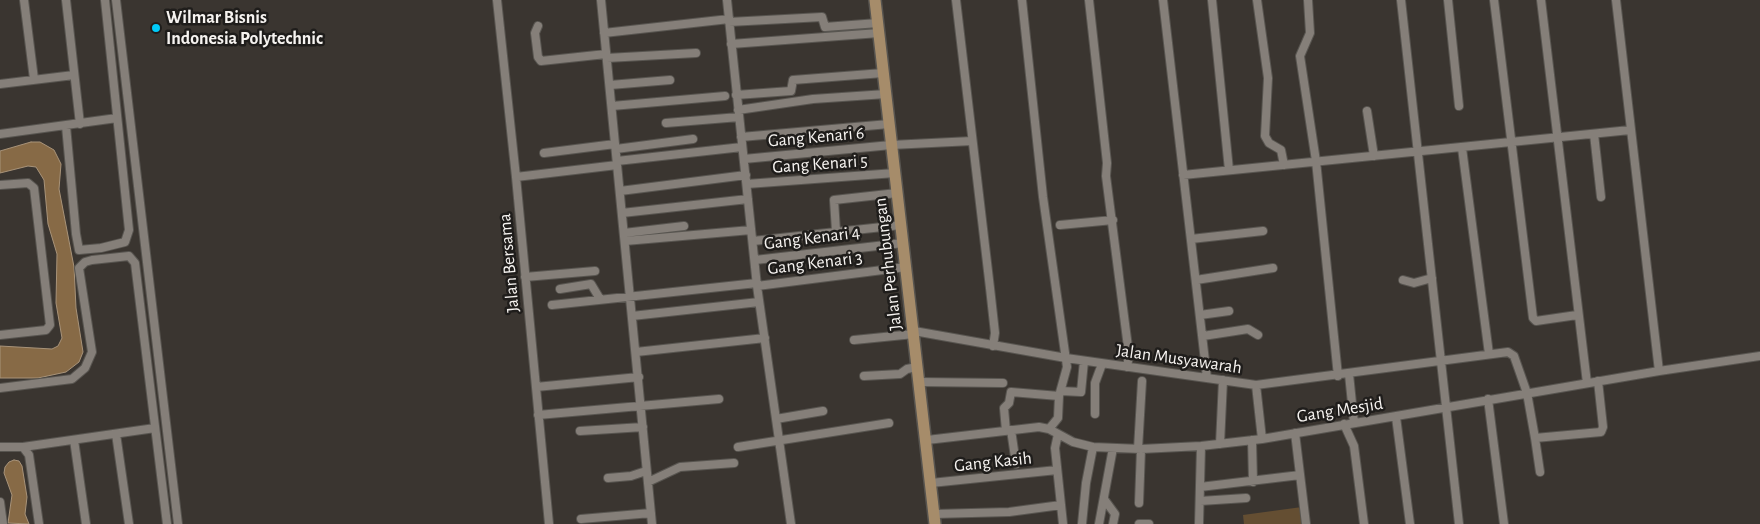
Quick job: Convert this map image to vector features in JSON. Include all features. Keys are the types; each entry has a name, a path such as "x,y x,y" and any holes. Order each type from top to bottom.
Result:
{"main road":[{"name":"Jalan Perhubungan","path":"875,0 935,519"}],"street":[{"path":"24,0 34,79"},
{"path":"66,0 80,124"},
{"path":"66,126 79,250 101,248 125,242 128,238 105,0"},
{"path":"116,0 178,524"},
{"name":"Jalan Bersama","path":"497,0 549,524"},
{"path":"601,0 652,524"},
{"path":"727,0 759,302 791,524"},
{"path":"956,0 995,333 993,346"},
{"path":"927,440 1009,430 1049,428 1058,418 1060,394 1067,372 1066,358 1043,197 1022,0"},
{"path":"1089,0 1107,163 1106,176 1113,220 1128,356 1127,367"},
{"path":"1163,0 1207,378"},
{"path":"1212,0 1229,170"},
{"path":"1257,0 1268,78 1265,136 1269,143 1281,150 1284,165"},
{"path":"1308,0 1310,33 1300,56 1316,161 1338,376"},
{"path":"1401,0 1459,524"},
{"path":"1448,0 1459,106"},
{"path":"1494,0 1510,141 1534,319 1536,321 1577,315"},
{"path":"1541,0 1577,315 1587,383"},
{"path":"1616,0 1659,371"},
{"path":"604,33 729,21 822,17 825,27 878,28"},
{"path":"538,26 535,33 538,57 541,61 607,56 696,53"},
{"path":"731,44 878,28"},
{"path":"736,95 791,91 794,80 883,73"},
{"path":"0,84 74,75"},
{"path":"610,85 670,80"},
{"path":"666,124 738,114 813,99 886,94"},
{"path":"612,106 725,96"},
{"path":"1367,111 1374,156"},
{"path":"0,134 117,118"},
{"path":"741,138 889,124"},
{"path":"1183,175 1630,130"},
{"path":"1594,134 1601,197"},
{"path":"544,153 693,139"},
{"name":"Gang Kenari 6","path":"744,159 891,145 972,141"},
{"path":"516,177 742,147"},
{"path":"1462,148 1489,354"},
{"name":"Gang Kenari 5","path":"747,184 895,173"},
{"path":"620,191 746,175"},
{"path":"0,185 28,183 34,188 50,325 46,330 0,335"},
{"path":"836,231 834,200 897,193"},
{"path":"622,212 748,199"},
{"path":"1060,225 1113,220"},
{"path":"753,241 901,225"},
{"path":"624,237 684,226"},
{"path":"624,237 751,230"},
{"path":"1191,239 1263,231"},
{"name":"Gang Kenari 4","path":"755,260 903,243"},
{"path":"0,388 72,379 85,368 92,352 79,268 84,262 92,260 128,256 134,262 167,524"},
{"name":"Gang Kenari 3","path":"552,305 630,295 757,284 906,267"},
{"path":"1196,280 1273,268"},
{"path":"525,277 595,271"},
{"path":"1403,280 1414,283 1432,278"},
{"path":"560,288 591,284 600,299"},
{"path":"632,316 759,302"},
{"path":"1200,316 1229,311"},
{"path":"1203,336 1245,329 1258,335"},
{"name":"Jalan Musyawarah","path":"854,340 914,333 1102,364 1256,385 1338,376 1504,351 1511,353 1527,393"},
{"path":"636,352 765,338"},
{"name":"Gang Mesjid","path":"1049,428 1073,442 1093,447 1140,449 1201,446 1262,439 1344,424 1396,417 1488,399 1760,356"},
{"path":"1016,464 1004,408 1009,404 1011,392 1060,394 1081,392 1084,361"},
{"path":"1095,414 1095,383 1102,364"},
{"path":"864,376 900,374 907,369 917,367"},
{"path":"1349,374 1354,423"},
{"path":"536,387 639,377"},
{"path":"1220,444 1223,380"},
{"path":"1139,502 1142,381"},
{"path":"1535,438 1601,432 1603,427 1598,381"},
{"path":"919,382 1003,383"},
{"path":"1256,385 1262,439"},
{"path":"1527,393 1540,472"},
{"path":"538,415 719,399"},
{"path":"1488,399 1504,524"},
{"path":"775,412 823,411"},
{"path":"1396,417 1410,524"},
{"path":"738,447 889,423"},
{"path":"1344,424 1354,446 1364,524"},
{"path":"580,431 643,427"},
{"path":"0,447 23,447 155,428"},
{"path":"1295,433 1306,524"},
{"path":"116,434 129,524"},
{"path":"1058,434 1055,444 1063,524"},
{"path":"74,440 86,524"},
{"path":"1252,440 1253,482"},
{"path":"1199,524 1201,446"},
{"path":"23,447 29,455 39,524"},
{"path":"1082,524 1086,483 1093,447"},
{"path":"1099,524 1113,448"},
{"path":"608,478 647,476 680,467 734,463"},
{"name":"Gang Kasih","path":"932,483 1057,470"},
{"path":"1200,487 1300,475"},
{"path":"1200,501 1246,498"},
{"path":"1104,499 1115,514 1113,524"},
{"path":"0,502 2,524"},
{"path":"935,519 1061,505"},
{"path":"581,519 651,513"},
{"path":"1139,524 1149,524"}],"shaded area":[{"path":"31,142 40,142 54,150 61,164 59,189 74,267 76,308 83,352 79,362 66,372 38,378 0,378 0,346 52,349 58,346 62,338 56,303 57,254 48,224 44,180 36,167 28,166 0,173 0,151"},
{"path":"14,460 19,461 22,466 27,497 25,514 29,524 8,523 12,495 4,473 5,467"},
{"path":"1302,507 1304,524 1244,524 1243,515"}],"place":[{"name":"Wilmar Bisnis Indonesia Polytechnic","path":"156,28"}]}
